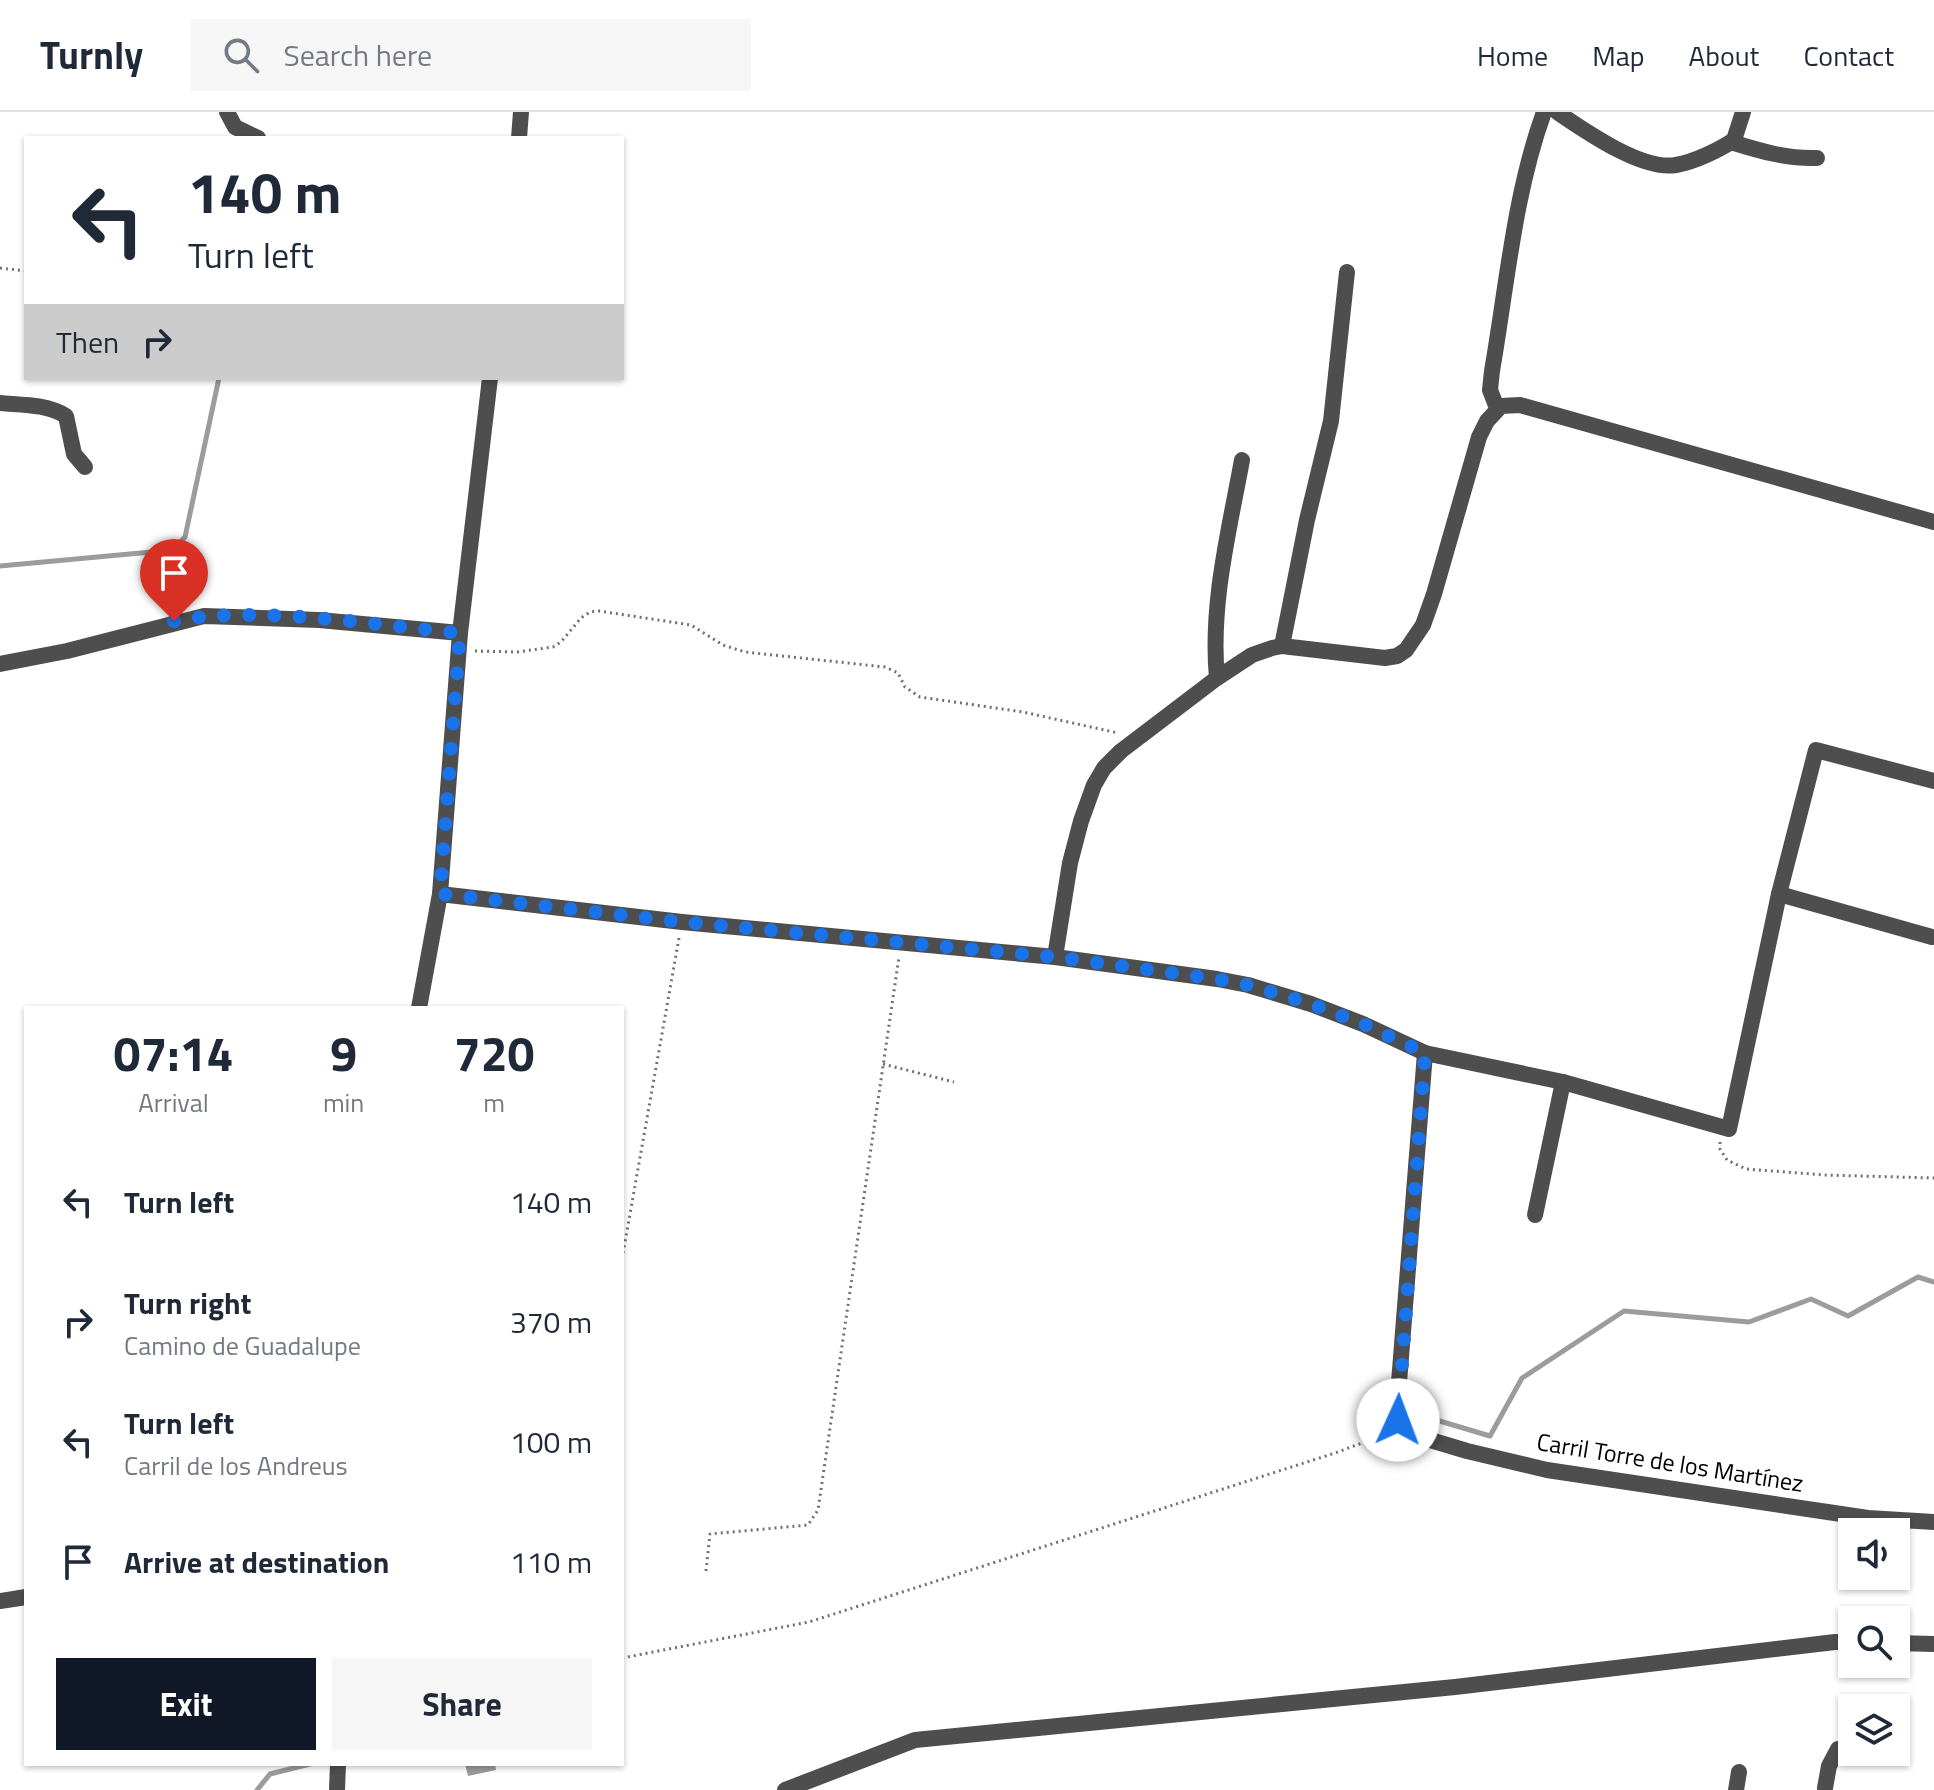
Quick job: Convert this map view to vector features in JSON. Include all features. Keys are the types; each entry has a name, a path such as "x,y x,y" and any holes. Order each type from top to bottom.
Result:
{"street":[{"path":"227,112 239,134"},
{"path":"519,136 521,112"},
{"path":"1497,408 1490,390 1515,223 1544,112"},
{"path":"1557,112 1605,143 1658,165 1676,165 1731,142 1743,112"},
{"path":"1731,142 1766,153 1817,158"},
{"path":"1282,646 1331,421 1347,272"},
{"path":"419,1006 440,894 460,633 490,380"},
{"path":"0,403 56,410 66,416 74,454 85,467"},
{"path":"1055,957 1070,863 1085,809 1104,768 1137,738 1252,655 1282,646 1385,658 1397,656 1406,650 1423,625 1473,454 1487,421 1497,408 1520,405 1934,522"},
{"path":"1217,678 1214,648 1217,603 1242,460"},
{"path":"0,664 67,651 204,616 305,619 460,633"},
{"path":"440,894 682,922 1055,957 1248,985 1363,1024 1425,1053 1563,1082 1729,1129 1779,894 1816,750 1934,781"},
{"path":"1779,894 1932,937"},
{"path":"1403,1428 1398,1420 1397,1408 1425,1053"},
{"path":"1535,1215 1563,1082"},
{"name":"Carril Torre de los Martínez","path":"1403,1428 1417,1436 1467,1451 1547,1470 1868,1518 1934,1522"},
{"path":"0,1601 24,1597"},
{"path":"785,1790 915,1740 1455,1687 1838,1642"},
{"path":"1910,1643 1934,1644"},
{"path":"1823,1789 1829,1766 1838,1749"},
{"path":"337,1790 338,1766"},
{"path":"1736,1790 1739,1772"}],"path":[{"path":"0,268 24,271"},
{"path":"459,650 540,650 561,642 590,612 619,613 691,625 732,649 885,667 898,673 905,687 920,697 1082,723 1137,738"},
{"path":"624,1248 682,922"},
{"path":"706,1571 710,1534 808,1525 818,1510 901,941"},
{"path":"883,1064 954,1082"},
{"path":"1722,1126 1720,1149 1727,1160 1746,1169 1934,1178"},
{"path":"624,1658 809,1622 1335,1453 1403,1428"}],"shaded area":[{"path":"466,1766 495,1766 496,1770 468,1776"}],"waterway":[{"path":"0,566 173,550 185,537 219,380"},
{"path":"1408,1424 1433,1419 1490,1436 1522,1378 1624,1311 1749,1322 1811,1299 1848,1316 1918,1277 1934,1282"},
{"path":"257,1790 270,1774 302,1766"}],"route":[{"path":"174,621 204,616 247,615 460,633 440,894 682,922 1055,957 1217,979 1311,1004 1425,1053 1398,1420"}]}
